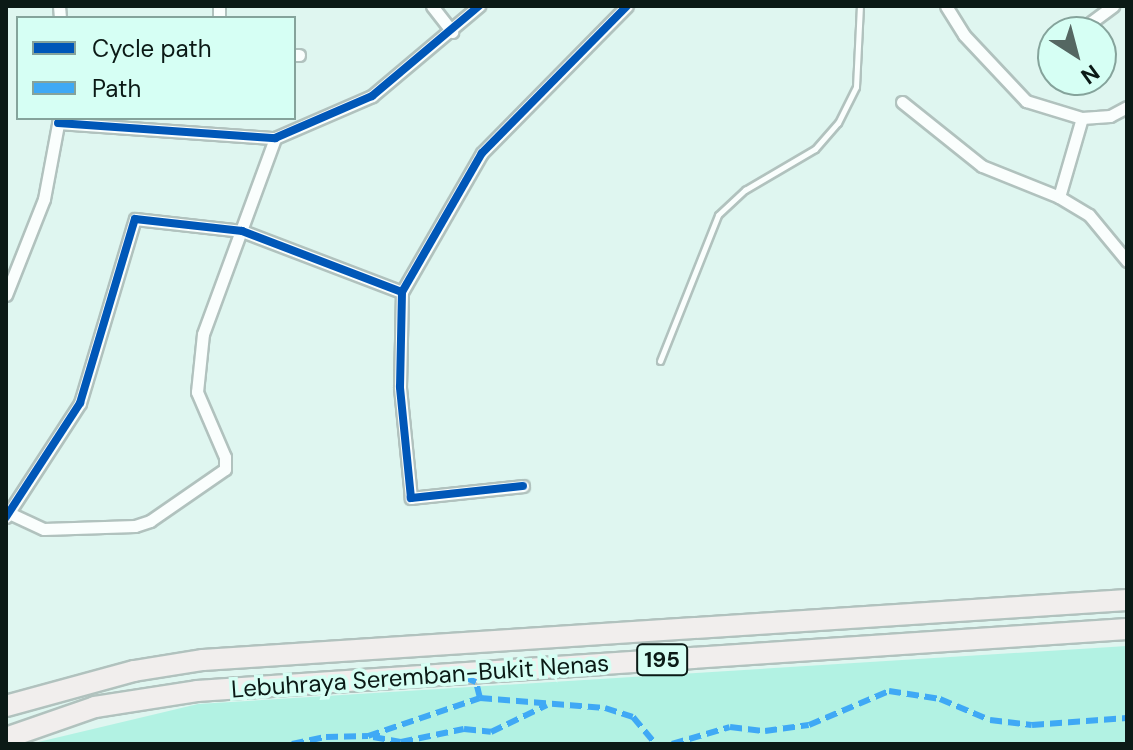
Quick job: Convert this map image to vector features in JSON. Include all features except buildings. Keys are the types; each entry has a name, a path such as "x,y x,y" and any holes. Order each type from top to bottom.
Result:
{"highway":[{"name":"Lebuhraya Seremban-Bukit Nenas","path":"6,706 134,671 203,660 1127,600"},
{"name":"Lebuhraya Seremban-Bukit Nenas","path":"9,737 95,707 197,691 1127,629"}],"street":[{"path":"432,6 452,32"},
{"path":"7,288 44,199 58,120 213,124 275,138 372,96 452,32 479,6"},
{"path":"523,486 411,498 400,387 402,292 482,153 627,6"},
{"path":"946,6 964,35 1026,101 1082,118 1110,116 1127,107"},
{"path":"902,102 982,166 1059,197 1100,225 1127,261"},
{"path":"1059,197 1082,118"},
{"path":"275,138 242,231 203,334 197,392 225,457 225,469 150,521 135,526 44,529 8,515 80,403 135,219 242,231 402,292"}],"lane":[{"path":"660,361 718,215 745,190 815,149 838,123 856,87 860,6"}],"green space":[{"path":"1127,646 1127,744 30,744 198,704"}],"marked path":[{"path":"292,744 326,737 368,736 480,698 476,682 455,674"},
{"path":"672,744 730,727 765,731 809,725 889,691 940,699 990,720 1032,725 1127,718"},
{"path":"480,698 605,708 633,717 656,744"},
{"path":"373,737 401,742 464,729 491,732 547,705"}],"cycle path":[{"path":"58,123 275,138 372,96 479,6"},
{"path":"523,486 411,498 400,387 402,292 482,153 627,6"},
{"path":"6,517 80,403 135,219 242,231 402,292"}]}
